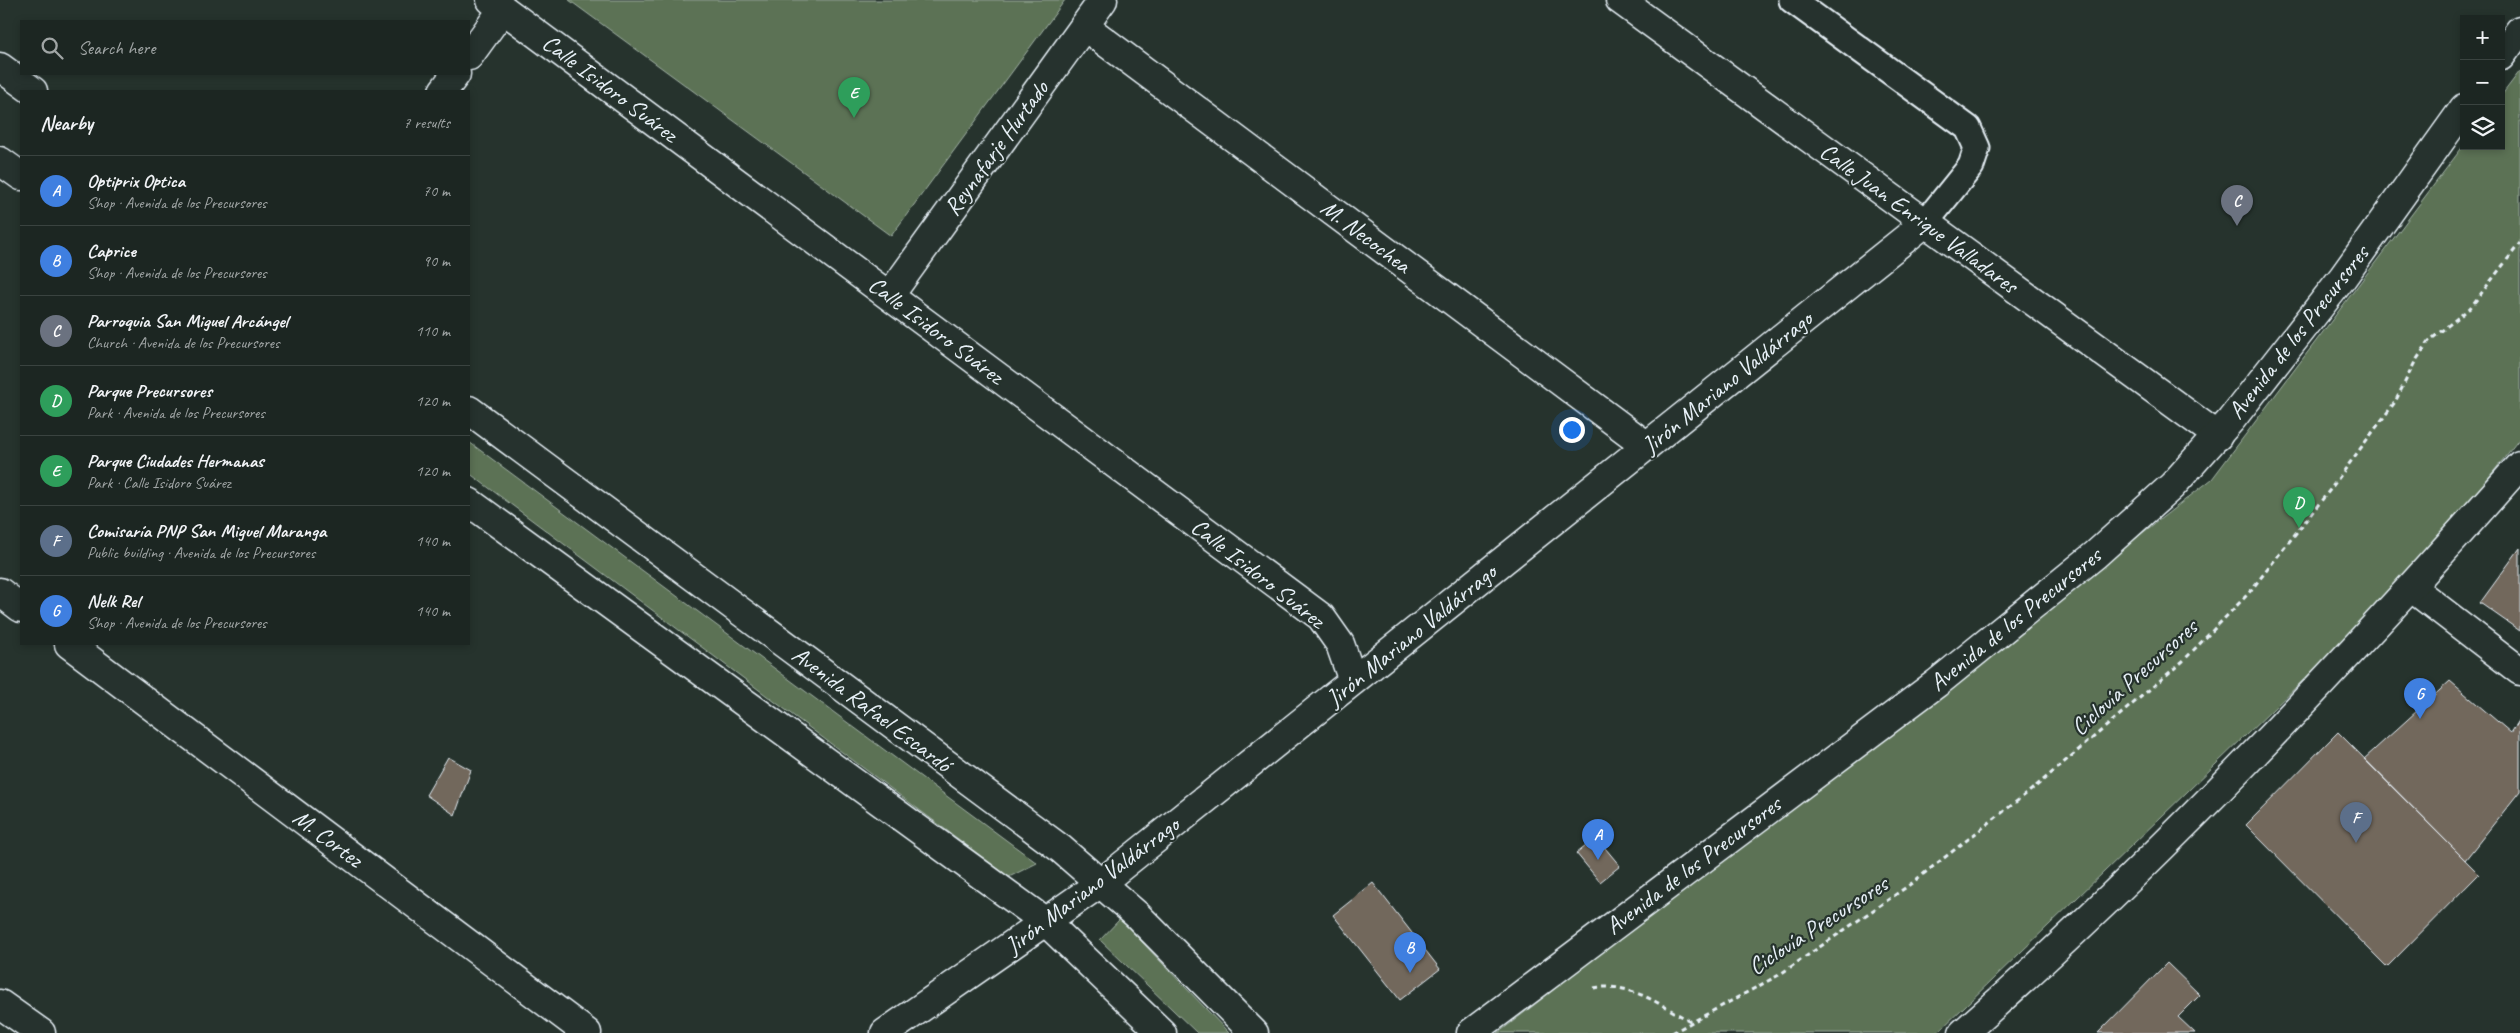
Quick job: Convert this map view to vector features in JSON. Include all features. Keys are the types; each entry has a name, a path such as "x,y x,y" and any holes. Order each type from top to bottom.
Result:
{"street":[{"name":"Reynafarje Hurtado","path":"890,295 1103,0"},
{"name":"Calle Juan Enrique Valladares","path":"1620,0 2218,436"},
{"path":"470,54 497,4"},
{"name":"Calle Isidoro Suárez","path":"497,4 1321,616 1340,644 1354,681"},
{"name":"M. Necochea","path":"1084,26 1647,446"},
{"path":"2505,51 2520,30"},
{"path":"0,67 32,90"},
{"path":"444,90 455,75"},
{"name":"Avenida de los Precursores","path":"1471,1033 1937,683 2095,555 2172,486 2218,436 2343,278 2460,114"},
{"path":"0,161 20,175"},
{"name":"Jirón Mariano Valdárrago","path":"885,1033 1047,923 1102,882 1925,223"},
{"name":"Avenida Rafael Escardó","path":"470,411 1061,849 1102,882 1137,915 1254,1033"},
{"path":"1963,1033 2127,882 2412,588 2520,465"},
{"path":"470,503 1047,923 1162,1033"},
{"path":"2412,588 2520,670"},
{"path":"0,592 20,607"},
{"name":"M. Cortez","path":"70,645 587,1033"},
{"path":"0,1004 41,1033"}],"lane":[{"path":"1792,0 1968,128 1977,148 1971,166 1925,223"}],"path":[{"name":"Ciclovía Precursores","path":"1672,1033 1779,974 1908,886 2035,786 2183,661 2248,594 2329,491 2395,402 2415,362 2429,341 2470,308 2520,242"},
{"path":"1592,988 1612,985 1636,992 1692,1022"}],"green space":[{"path":"569,0 1065,0 891,236"},
{"path":"2520,71 2520,438 2411,576 1937,1033 1498,1033 2212,479 2460,150 2505,150 2505,91"},
{"path":"470,443 1037,863 1009,877 470,474"},
{"path":"1120,919 1229,1033 1197,1033 1100,940"}],"building":[{"path":"2520,548 2520,631 2480,603"},
{"path":"2450,681 2511,733 2520,719 2520,791 2465,860 2364,759"},
{"path":"2338,732 2479,874 2387,967 2246,825"},
{"path":"448,757 471,770 455,815 426,795"},
{"path":"1596,837 1620,866 1600,882 1576,853"},
{"path":"1373,883 1440,969 1400,1000 1333,915"},
{"path":"2167,963 2200,995 2178,1017 2195,1033 2098,1033"}],"place":[{"name":"Parque Ciudades Hermanas","path":"854,118"},
{"name":"Parroquia San Miguel Arcángel","path":"2237,226"},
{"name":"Parque Precursores","path":"2299,528"},
{"name":"Nelk Rel","path":"2420,719"},
{"name":"Comisaría PNP San Miguel Maranga","path":"2356,843"},
{"name":"Optiprix Optica","path":"1598,860"},
{"name":"Caprice","path":"1410,973"}]}
